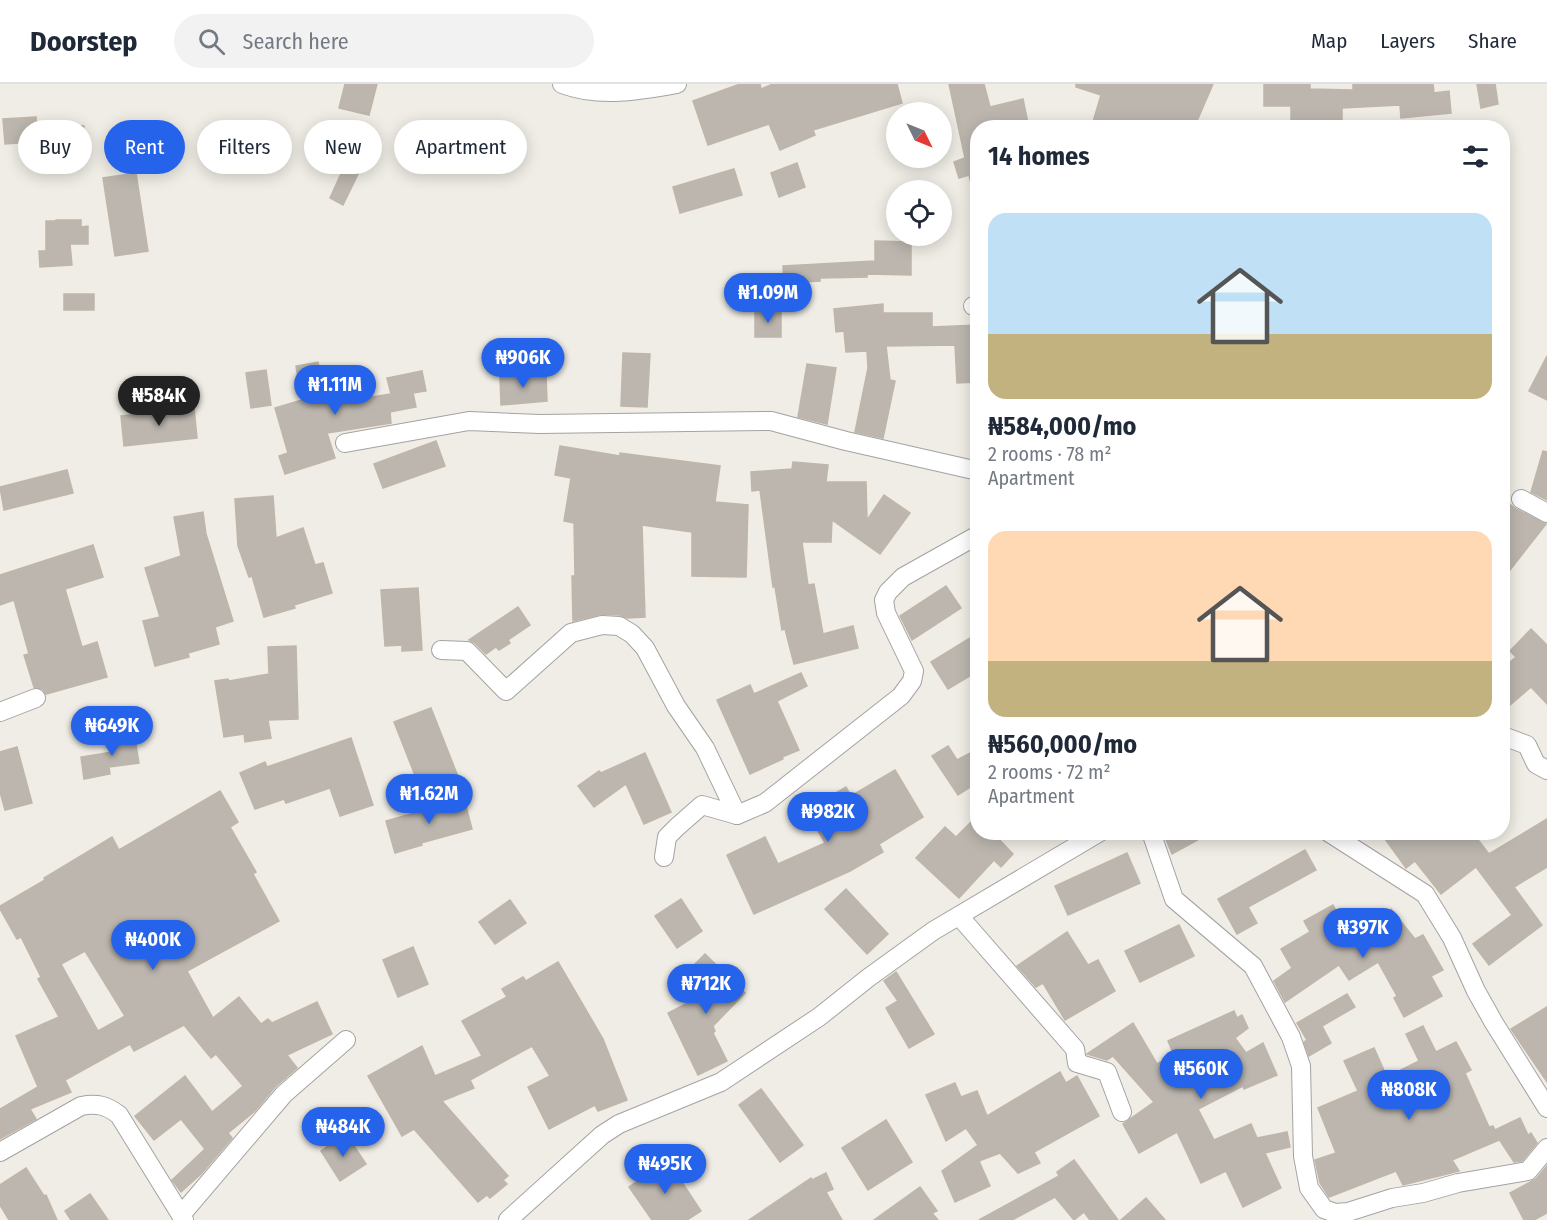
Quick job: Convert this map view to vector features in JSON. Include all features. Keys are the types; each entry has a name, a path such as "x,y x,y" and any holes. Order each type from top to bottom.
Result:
{"street":[{"path":"562,84 576,89 604,93 647,90 677,84"},
{"path":"345,443 469,421 540,424 771,421 970,469"},
{"path":"1521,499 1547,513"},
{"path":"664,857 667,837 702,805 737,815 765,803 901,696 912,681 914,671 886,613 884,600 888,592 903,577 970,539"},
{"path":"441,650 467,651 506,691 571,633 602,625 619,626 632,634 645,648 676,706 705,748 737,815"},
{"path":"0,712 36,698"},
{"path":"1510,739 1527,745 1536,764 1547,770"},
{"path":"508,1220 602,1135 619,1124 721,1082 819,1017 867,978 933,931 1087,840"},
{"path":"1154,840 1174,898 1253,966 1292,1037 1300,1066 1303,1156 1309,1188 1324,1209 1335,1213 1348,1212 1392,1198 1528,1171 1547,1148"},
{"path":"1341,840 1425,894 1452,938 1476,991 1494,1023 1547,1108"},
{"path":"959,916 1075,1049 1077,1063 1107,1072 1122,1112"},
{"path":"0,1152 81,1106 95,1103 108,1107 119,1115 183,1218 284,1094 346,1040"}],"building":[{"path":"345,84 377,84 369,115 339,108"},
{"path":"740,84 760,84 761,89 773,84 897,84 902,102 886,102 886,108 813,130 815,135 780,150 769,124 708,145 693,101"},
{"path":"949,84 984,84 990,107 1023,99 1027,120 970,120 970,179 969,175 959,178 954,162 965,158"},
{"path":"1076,84 1213,84 1197,120 1094,120 1101,95 1076,87"},
{"path":"1264,84 1310,84 1310,89 1353,90 1353,84 1433,84 1434,93 1449,91 1451,113 1401,118 1400,105 1342,108 1342,120 1291,120 1291,106 1264,106"},
{"path":"1477,84 1495,84 1498,104 1481,108"},
{"path":"36,117 36,120 18,120 18,143 5,144 3,119"},
{"path":"797,163 805,187 779,197 771,173"},
{"path":"734,169 742,195 680,213 673,187"},
{"path":"136,174 148,251 115,256 103,178"},
{"path":"341,174 358,174 343,205 330,198"},
{"path":"81,220 81,227 88,226 88,244 70,244 72,265 40,267 39,251 46,251 46,221"},
{"path":"875,241 886,241 886,246 911,246 911,275 867,274 867,277 820,278 820,281 784,283 783,266 875,261"},
{"path":"64,294 94,294 94,310 64,310"},
{"path":"883,304 883,313 932,313 932,327 970,325 970,382 957,383 955,345 886,346 890,380 895,381 883,438 855,432 868,368 867,351 846,352 844,331 836,332 834,309"},
{"path":"755,310 781,310 781,337 755,337"},
{"path":"623,353 650,354 647,407 621,406"},
{"path":"1547,356 1547,400 1529,391"},
{"path":"318,362 325,404 391,394 387,378 422,371 426,391 413,393 416,407 390,412 391,423 327,433 335,458 285,474 279,456 288,453 275,408 302,400 296,366"},
{"path":"807,364 836,368 827,424 798,417"},
{"path":"266,370 271,405 251,408 246,373"},
{"path":"546,374 547,401 501,405 500,377"},
{"path":"194,408 197,438 124,446 121,416"},
{"path":"436,441 445,466 383,488 374,464"},
{"path":"560,446 620,456 620,453 720,466 715,502 748,505 746,577 692,576 692,532 642,525 645,617 627,618 620,615 602,614 573,621 574,523 564,521 571,478 555,475"},
{"path":"1543,451 1547,452 1547,500 1531,492"},
{"path":"793,462 828,465 826,482 866,482 867,520 884,495 910,513 880,554 832,520 831,542 802,542 808,585 814,584 823,634 853,626 858,648 794,664 785,629 782,630 775,587 773,587 760,490 752,491 751,472 792,469"},
{"path":"67,470 73,493 4,510 0,487"},
{"path":"273,496 276,538 303,528 315,565 323,563 332,593 294,605 295,608 264,617 252,576 249,577 238,546 235,499"},
{"path":"1510,504 1546,524 1510,570"},
{"path":"203,512 206,534 233,621 215,627 219,644 188,653 189,657 155,666 143,621 160,617 145,568 181,556 174,517"},
{"path":"93,545 103,577 65,589 82,647 97,642 107,677 46,694 43,689 34,687 24,655 29,654 14,600 0,605 0,575"},
{"path":"946,586 961,608 912,640 900,616"},
{"path":"418,588 422,650 402,651 402,645 385,646 381,590"},
{"path":"518,607 530,625 508,640 510,643 499,650 496,647 486,654 469,640"},
{"path":"1531,629 1547,645 1547,704 1531,687 1510,705 1510,662 1516,657 1510,651"},
{"path":"970,638 970,676 948,689 931,662"},
{"path":"296,646 298,719 268,720 271,738 245,742 244,734 224,737 215,681 269,674 268,647"},
{"path":"801,673 807,686 777,701 799,750 750,774 717,700 750,685 754,694"},
{"path":"431,708 457,774 420,788 394,722"},
{"path":"134,733 139,763 109,767 110,774 84,779 81,757 112,752 110,737"},
{"path":"351,738 373,805 340,816 330,788 286,803 284,799 255,809 240,773 265,762 267,767"},
{"path":"948,746 957,760 970,753 970,787 958,795 932,756"},
{"path":"17,747 32,803 5,810 0,792 0,752"},
{"path":"645,753 671,812 644,824 626,784 594,807 578,786 599,771 601,773"},
{"path":"895,770 923,817 879,844 883,852 850,871 754,914 727,855 765,837 778,864 825,843 806,810 846,787 851,796"},
{"path":"220,791 238,822 230,827 256,872 253,874 279,921 187,971 213,1018 239,997 261,1024 268,1019 272,1023 317,1002 332,1034 287,1055 297,1068 275,1087 255,1111 228,1133 232,1138 201,1174 181,1192 172,1180 205,1149 181,1119 154,1140 135,1116 185,1076 212,1112 243,1086 216,1054 211,1058 184,1025 134,1051 130,1044 65,1080 71,1092 30,1109 36,1119 0,1139 0,1109 38,1087 16,1036 59,1017 38,979 41,977 21,937 17,939 0,906 112,837 119,850","holes":["85,951 125,1016 98,1031 61,964"]},
{"path":"464,799 472,829 421,843 422,845 395,853 386,821"},
{"path":"1547,819 1547,867 1514,887 1542,925 1489,965 1473,944 1512,915 1476,867 1441,894 1415,861 1406,868 1386,840 1478,840 1489,854"},
{"path":"970,823 970,840 1000,840 1013,854 1001,867 994,860 959,898 916,858 945,827 956,837"},
{"path":"1166,840 1197,840 1172,854"},
{"path":"1305,850 1316,870 1248,907 1257,923 1237,934 1218,899"},
{"path":"1127,853 1140,883 1068,915 1055,886"},
{"path":"846,889 888,934 867,954 825,909"},
{"path":"681,899 702,931 677,948 655,916"},
{"path":"510,900 526,923 495,944 479,922"},
{"path":"1333,905 1356,949 1389,928 1380,918 1391,909 1415,939 1423,935 1443,970 1431,976 1442,996 1404,1017 1394,998 1397,996 1378,962 1349,980 1339,965 1285,1002 1274,981 1292,968 1281,949 1310,932 1304,921"},
{"path":"1179,925 1194,956 1140,982 1125,951"},
{"path":"1067,932 1088,965 1098,960 1115,991 1065,1020 1043,983 1036,987 1017,966"},
{"path":"413,947 428,984 398,997 383,960"},
{"path":"705,954 745,993 713,1026 715,1031 713,1033 727,1061 698,1075 668,1013 709,992 688,971"},
{"path":"558,962 603,1039 627,1100 598,1111 595,1105 549,1129 528,1087 550,1076 532,1046 470,1080 474,1088 442,1101 508,1176 503,1180 507,1184 490,1198 487,1195 478,1202 414,1129 402,1136 368,1076 422,1046 435,1076 482,1056 462,1021 507,997 502,989 523,977 526,981"},
{"path":"896,972 934,1034 909,1048 886,1008 898,1001 884,981"},
{"path":"1347,994 1355,1007 1322,1026 1331,1043 1309,1056 1304,1042 1307,1040 1297,1023"},
{"path":"1547,1007 1547,1082 1511,1029"},
{"path":"1234,1011 1237,1018 1242,1015 1248,1028 1235,1038 1246,1053 1263,1043 1277,1075 1244,1089 1243,1086 1198,1109 1214,1140 1251,1124 1257,1138 1287,1132 1290,1147 1265,1153 1281,1188 1243,1207 1226,1171 1201,1183 1177,1132 1139,1153 1123,1124 1154,1102 1113,1056 1107,1060 1087,1054 1133,1023 1157,1064 1174,1055 1168,1041"},
{"path":"1423,1026 1436,1052 1456,1042 1471,1070 1465,1073 1489,1127 1493,1126 1495,1130 1520,1118 1528,1135 1531,1133 1537,1143 1522,1161 1514,1162 1497,1136 1499,1140 1452,1160 1459,1171 1403,1185 1396,1171 1329,1197 1320,1183 1315,1160 1336,1153 1318,1108 1358,1091 1344,1061 1374,1048 1387,1077 1419,1061 1406,1034"},
{"path":"1060,1072 1066,1083 1077,1076 1099,1116 1034,1152 1040,1163 1018,1173 1000,1153 979,1161 990,1186 955,1202 942,1171 978,1145 966,1128 946,1141 926,1095 955,1083 961,1097 977,1091 987,1116"},
{"path":"761,1089 803,1145 780,1162 739,1105"},
{"path":"886,1120 912,1162 868,1190 842,1148"},
{"path":"346,1134 366,1164 340,1181 321,1151"},
{"path":"666,1158 701,1211 687,1220 652,1220 629,1187 651,1172 649,1169"},
{"path":"1074,1160 1118,1220 1090,1220 1084,1212 1074,1220 1055,1197 1012,1220 979,1220 1059,1176 1057,1172"},
{"path":"1547,1166 1547,1213 1534,1220 1524,1220 1510,1193 1536,1179"},
{"path":"26,1168 44,1196 46,1195 57,1220 9,1220 0,1205 0,1185"},
{"path":"826,1173 833,1189 826,1192 842,1220 749,1220 811,1178 812,1180"},
{"path":"920,1187 937,1211 932,1213 938,1220 874,1220"},
{"path":"90,1194 108,1220 71,1220 65,1211"},
{"path":"1146,1198 1165,1220 1121,1220"}]}
